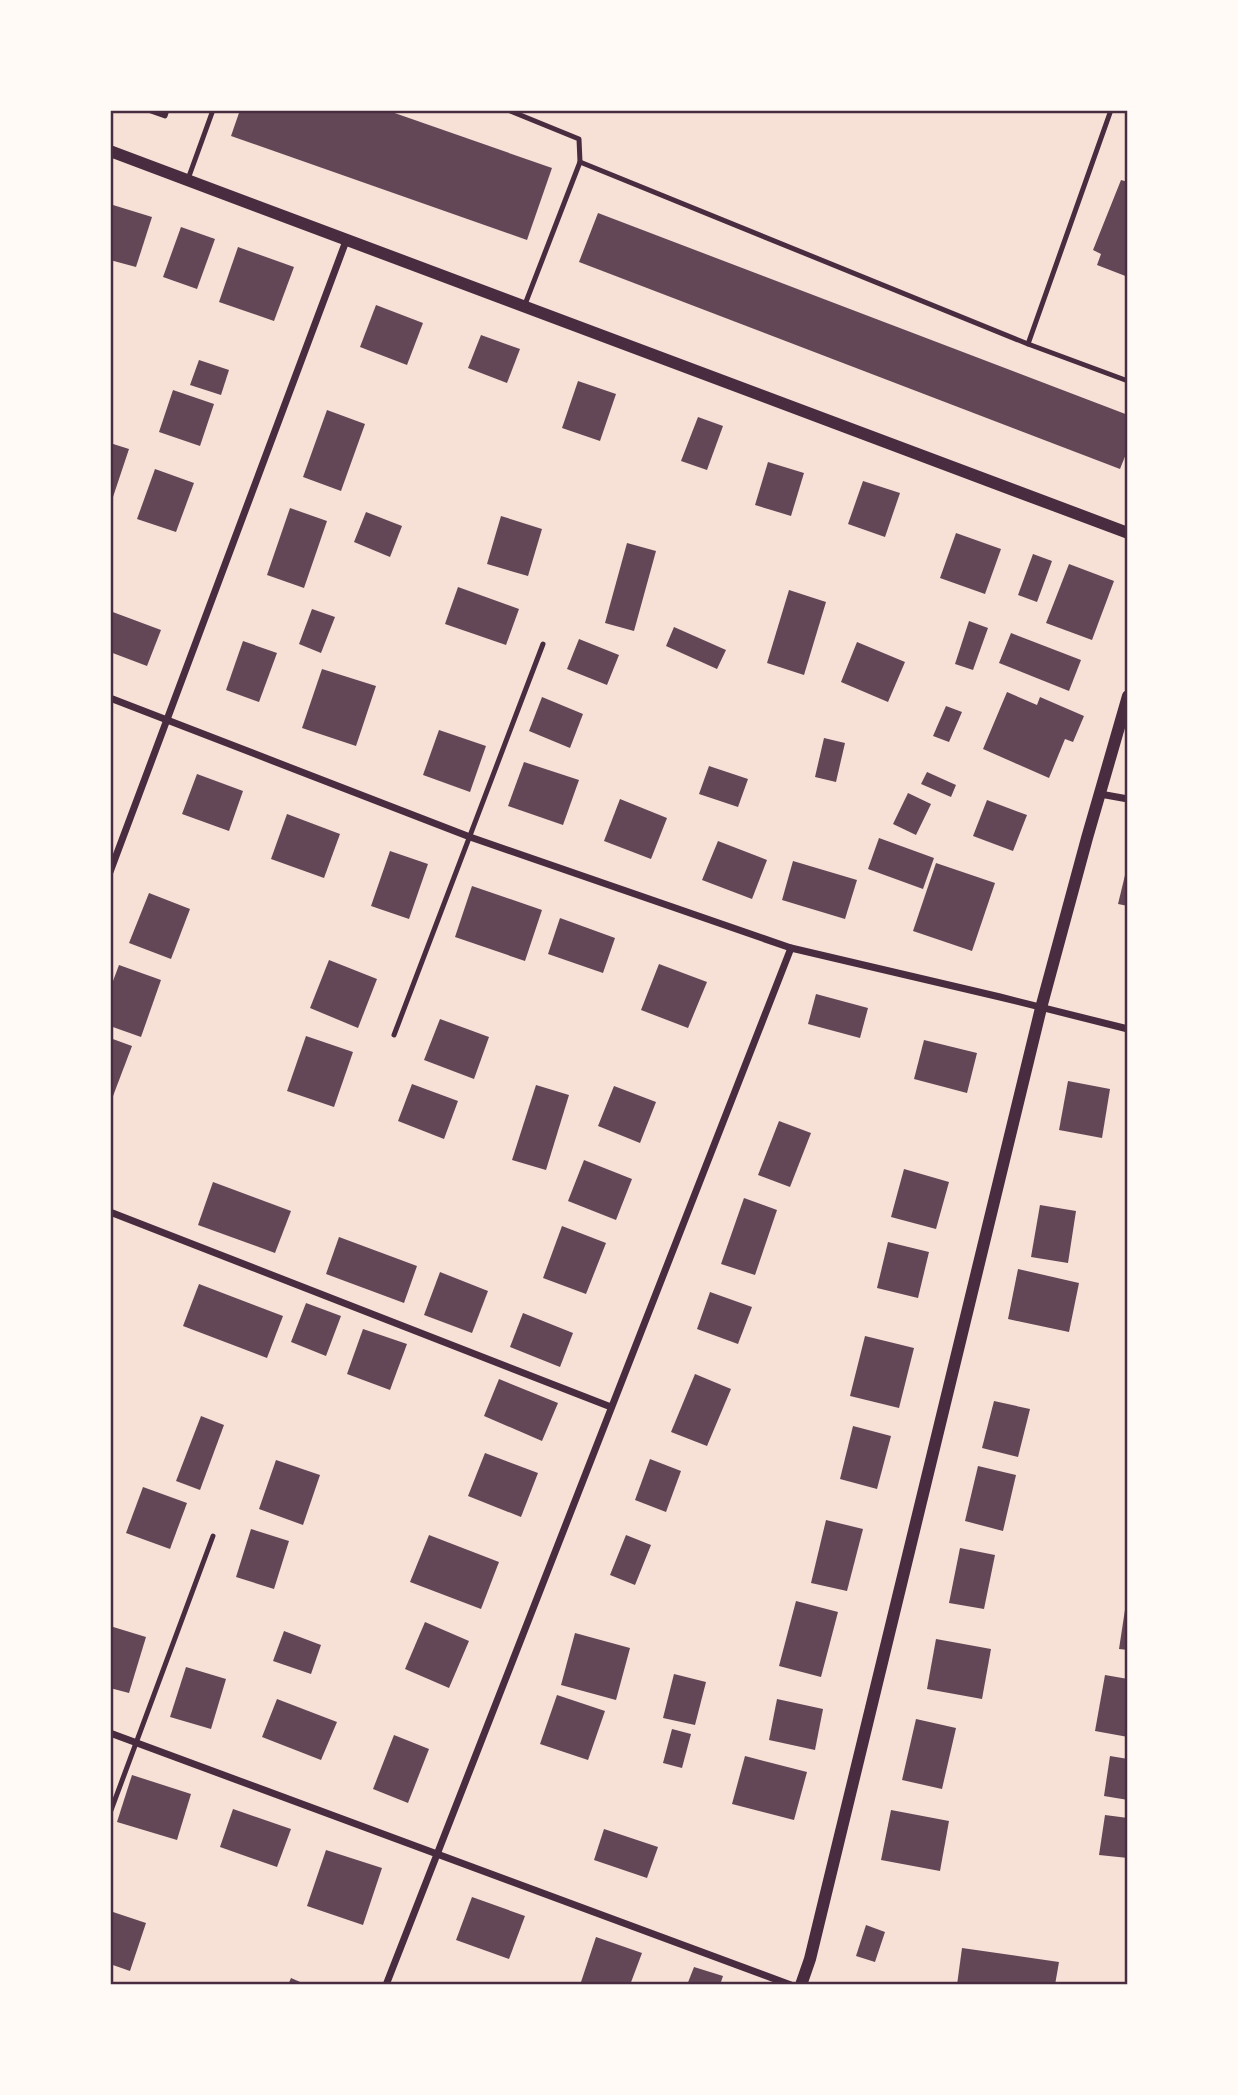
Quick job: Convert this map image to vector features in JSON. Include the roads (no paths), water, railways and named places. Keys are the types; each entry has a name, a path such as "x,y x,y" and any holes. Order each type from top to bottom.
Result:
{"street":[{"path":"110,151 1128,533"},
{"path":"110,872 346,241"},
{"path":"801,1985 810,1959 1041,1008 1128,696"},
{"path":"110,698 470,837 791,948 1128,1029"},
{"path":"1100,794 1128,799"},
{"path":"386,1985 791,948"},
{"path":"110,1212 611,1407"},
{"path":"110,1733 792,1985"}],"lane":[{"path":"148,110 165,116 167,110"},
{"path":"188,179 213,110"},
{"path":"508,110 579,139 580,162 524,307"},
{"path":"1028,344 1111,110"},
{"path":"580,162 1028,344 1128,381"},
{"path":"394,1035 543,645"},
{"path":"110,1812 213,1536"}]}
